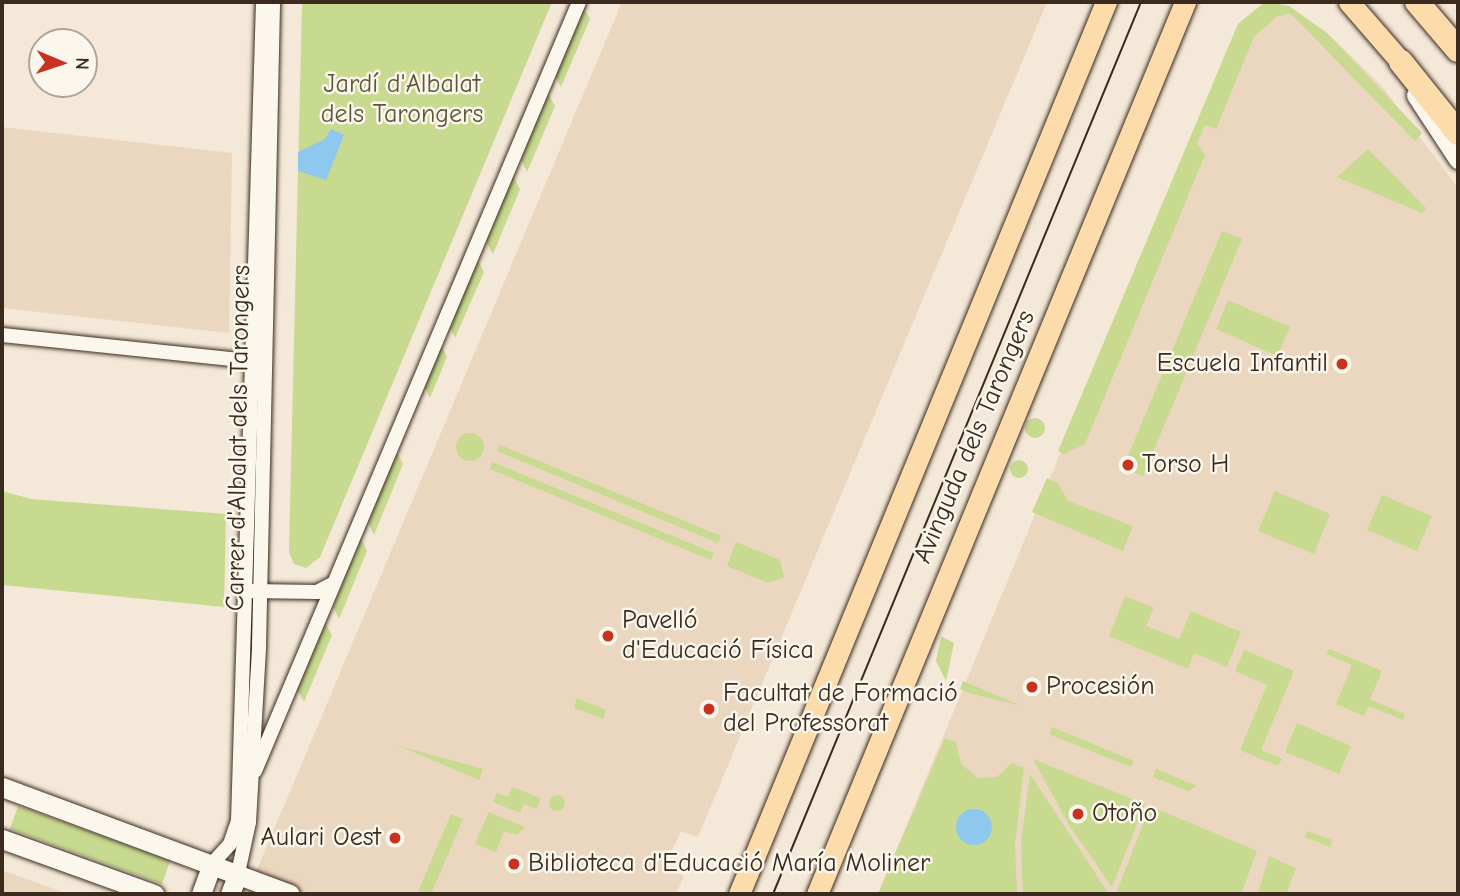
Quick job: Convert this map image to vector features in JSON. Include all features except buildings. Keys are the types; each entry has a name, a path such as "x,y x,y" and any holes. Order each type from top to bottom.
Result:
{"highway":[{"path":"1418,2 1458,48"},
{"path":"1428,2 1458,48"},
{"path":"1401,62 1458,133"}],"main road":[{"name":"Avinguda dels Tarongers","path":"739,894 1106,2"},
{"name":"Avinguda dels Tarongers","path":"817,894 1185,2"},
{"path":"1349,2 1401,62 1458,159"},
{"path":"2,787 290,894"},
{"path":"2,839 155,894"},
{"path":"201,894 212,864"},
{"path":"230,894 238,873"}],"street":[{"name":"Carrer d'Albalat dels Tarongers","path":"260,362 263,2"},
{"name":"Carrer d'Albalat dels Tarongers","path":"238,873 251,779 260,362 273,2"},
{"path":"251,779 579,2"},
{"path":"2,335 260,362"},
{"path":"254,591 317,592 334,583"},
{"name":"Carrer d'Albalat dels Tarongers","path":"212,864 230,844 237,821 254,591"}],"shaded area":[{"path":"622,2 1047,2 698,837 681,831 664,868 684,876 676,894 247,894"},
{"path":"1265,2 1289,6 1327,33 1381,85 1458,188 1458,894 878,894 1238,24"},
{"path":"2,127 232,153 229,333 2,308"},
{"path":"2,870 68,894 2,894"}],"green space":[{"name":"Jardí d'Albalat dels Tarongers","path":"302,2 552,2 320,557 306,568 294,564 289,552"},
{"path":"1265,2 1289,6 1327,33 1422,133 1415,141 1290,13 1276,17 1254,37 1216,129 1205,125 1197,143 1205,155 1085,444 1064,454 1058,451 1238,24"},
{"path":"583,7 590,19 561,87 554,75"},
{"path":"548,94 555,106 527,172 521,159"},
{"path":"1368,149 1426,208 1422,213 1337,177"},
{"path":"513,176 520,189 493,254 486,242"},
{"path":"1222,231 1242,239 1143,476 1123,468"},
{"path":"477,259 484,272 455,338 449,326"},
{"path":"1228,300 1290,327 1277,356 1216,329"},
{"path":"441,345 447,357 430,398 424,386"},
{"path":"1035,418 1042,421 1045,428 1042,435 1035,438 1028,435 1025,428 1028,421"},
{"path":"470,433 480,437 484,447 480,457 470,461 460,457 456,447 460,437"},
{"path":"500,445 721,536 718,543 497,451"},
{"path":"397,452 403,464 374,535 368,522"},
{"path":"1019,460 1027,465 1028,469 1023,477 1019,478 1011,473 1010,469 1015,461"},
{"path":"492,462 714,553 711,560 490,469"},
{"path":"1047,478 1058,483 1068,501 1133,526 1123,551 1032,512"},
{"path":"2,491 31,499 226,514 224,607 2,585"},
{"path":"1275,491 1330,514 1314,554 1258,531"},
{"path":"1382,495 1432,516 1417,551 1367,530"},
{"path":"361,538 367,551 339,619 333,607"},
{"path":"736,542 780,560 784,577 768,583 727,566"},
{"path":"1125,596 1154,608 1146,626 1179,639 1191,611 1241,632 1227,667 1194,653 1188,669 1109,636"},
{"path":"325,623 332,635 304,702 297,689"},
{"path":"941,636 954,643 946,681 936,661"},
{"path":"1329,649 1382,671 1370,699 1405,714 1403,720 1369,706 1364,716 1336,704 1352,665 1326,654"},
{"path":"1244,650 1294,671 1261,750 1282,759 1278,766 1240,750 1267,685 1235,671"},
{"path":"963,681 1019,705 960,689"},
{"path":"577,698 606,710 603,719 574,708"},
{"path":"1297,723 1351,746 1339,774 1285,752"},
{"path":"1052,727 1134,761 1131,767 1049,734"},
{"path":"945,738 956,742 961,764 978,778 997,777 1012,763 1024,768 1015,845 1017,894 878,894"},
{"path":"399,746 483,769 479,780"},
{"path":"1033,759 1145,804 1112,887 1069,825"},
{"path":"1156,769 1197,786 1188,791 1153,777"},
{"path":"1030,774 1109,894 1023,894 1021,842"},
{"path":"512,787 541,798 536,809 524,804 520,813 493,802 497,793 508,797"},
{"path":"557,795 563,797 563,809 557,811 551,809 549,803 551,797"},
{"path":"18,806 170,861 162,884 10,829"},
{"path":"1150,806 1257,851 1241,894 1116,894"},
{"path":"489,812 525,827 517,835 504,831 496,852 475,844"},
{"path":"451,814 463,819 431,894 417,894"},
{"path":"1307,831 1332,840 1330,847 1305,837"},
{"path":"1269,856 1296,868 1286,894 1258,894"}],"water":[{"path":"331,129 344,135 326,180 298,171 298,152 325,139"},
{"path":"974,809 987,814 992,827 987,840 974,845 961,840 956,827 961,814"}],"tram line":[{"path":"773,894 1141,2"}],"place":[{"name":"Escuela Infantil","path":"1342,364"},
{"name":"Torso H","path":"1128,465"},
{"name":"Pavelló d'Educació Física","path":"608,636"},
{"name":"Procesión","path":"1032,687"},
{"name":"Facultat de Formació del Professorat","path":"709,709"},
{"name":"Otoño","path":"1078,814"},
{"name":"Aulari Oest","path":"395,838"},
{"name":"Biblioteca d'Educació María Moliner","path":"514,864"}]}
